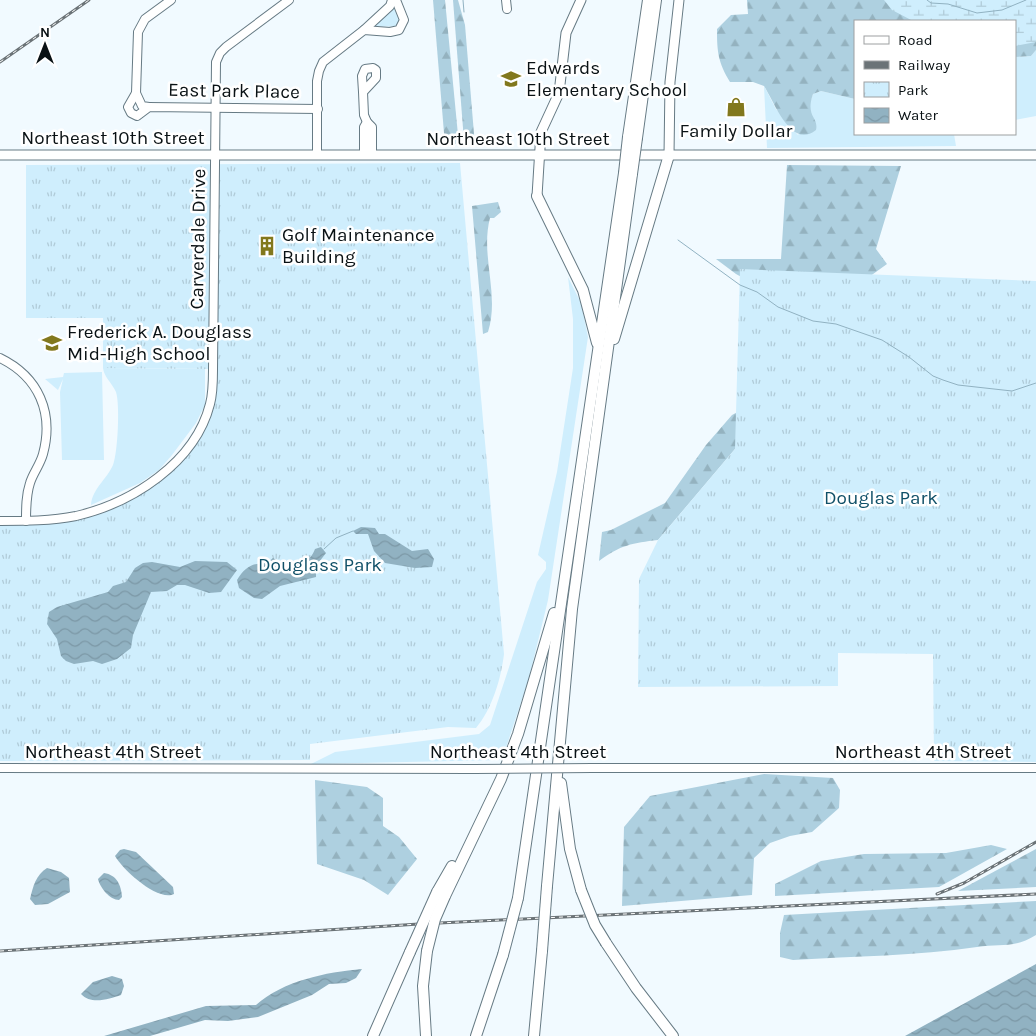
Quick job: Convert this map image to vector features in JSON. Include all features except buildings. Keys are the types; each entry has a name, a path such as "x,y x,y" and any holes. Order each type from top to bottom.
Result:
{"highway":[{"path":"633,137 648,0"},
{"path":"534,1036 573,601 606,361 628,173 656,0"},
{"path":"606,361 624,308 669,156"},
{"path":"476,1036 503,955 518,898 598,347 628,173"},
{"path":"537,196 583,290 598,347"},
{"path":"373,1036 410,952 480,820 518,734 565,574"},
{"path":"558,760 570,849 581,890 595,925 636,988 673,1036"},
{"path":"426,1036 423,986 427,951 441,894"}],"main road":[{"path":"573,0 574,13"},
{"path":"537,196 539,155 544,123 559,93 564,43 574,13 581,0"},
{"path":"669,156 670,82 679,0"},
{"name":"Northeast 10th Street","path":"0,155 1036,155"}],"street":[{"path":"136,93 138,32 145,19 171,0"},
{"name":"Carverdale Drive","path":"0,521 26,521 77,516 136,492 173,464 200,429 210,403 212,387 216,62 220,53 289,0"},
{"path":"317,155 317,81 323,62 364,30 390,6 392,0"},
{"path":"364,30 400,30 404,20 396,0"},
{"path":"506,0 507,9"},
{"path":"363,92 364,115 367,122 364,127 368,155"},
{"name":"East Park Place","path":"136,93 128,107 131,113 137,116 149,107"},
{"name":"East Park Place","path":"136,93 142,106 149,107 318,108"},
{"path":"0,358 31,382 37,389 45,410 45,442 39,465 30,482 26,521"},
{"name":"Northeast 4th Street","path":"0,768 1036,768"}],"green space":[{"path":"433,0 445,0 458,135 456,144 445,145"},
{"path":"453,0 458,0 465,25 475,146 464,141"},
{"path":"747,0 910,0 974,20 854,20 854,99 821,91 813,94 811,112 816,122 816,130 807,135 799,134 791,129 779,113 764,86 753,82 730,82 723,69 718,51 717,29 731,15 748,14"},
{"path":"884,0 1036,0 1036,42 1016,46 1016,20 911,20 892,10"},
{"path":"393,6 401,21 398,26 374,27"},
{"path":"1036,23 1036,50 1031,56 1016,57 1016,25"},
{"path":"1036,50 1036,116 1016,120 1016,57 1031,56"},
{"path":"764,86 776,109 798,135 810,114 810,103 813,94 821,91 854,99 854,135 954,135 956,146 767,148"},
{"name":"Douglass Park","path":"460,163 504,654 495,693 487,712 476,728 448,727 310,744 310,760 0,761 0,523 40,524 75,519 116,505 135,496 152,484 183,455 208,421 214,398 216,369 103,368 103,318 26,318 26,165"},
{"path":"787,165 901,166 876,249 887,264 862,282 785,301 736,274 716,259 781,259"},
{"path":"498,202 501,212 494,218 490,218 488,232 487,247 492,304 488,332 483,334 472,206"},
{"name":"Douglas Park","path":"740,269 1036,281 1036,762 934,761 933,654 838,653 838,686 638,687 639,579 658,540 735,449"},
{"path":"568,277 581,303 588,337 548,600 529,678 502,760 311,764 335,752 479,734 490,725 537,582 546,569 546,562 538,555 557,472 573,368 573,319"},
{"path":"103,368 205,369 205,405 196,423 159,470 140,483 91,505 94,494 113,465 117,439 116,392"},
{"path":"102,372 104,460 62,460 60,392 63,379 58,390 45,379 63,377 64,373"},
{"path":"758,401 735,449 658,540 627,546 614,551 599,561 602,532 611,530 665,503 706,445 732,415"},
{"path":"764,774 833,778 840,790 839,808 812,832 790,836 770,843 754,858 752,895 622,906 624,827 650,796"},
{"path":"315,780 367,787 383,798 383,826 399,837 417,859 388,895 364,880 317,864"},
{"path":"991,845 1007,849 939,887 775,896 775,884 821,861 864,854 946,853"},
{"path":"1036,849 1036,887 958,891"},
{"path":"1036,901 1036,935 1014,944 885,955 793,960 780,957 780,933 784,915"}],"water":[{"path":"361,527 375,528 379,534 385,534 412,551 428,549 434,559 432,567 415,568 385,563 374,551 368,534 356,534 353,531"},
{"path":"321,547 326,553 316,566 316,577 280,586 262,599 254,598 239,588 237,580 249,567 267,563 273,558 282,564 306,561 315,549"},
{"path":"195,561 227,562 237,570 221,592 209,593 185,585 177,585 167,591 151,592 133,635 131,648 117,659 102,664 93,661 74,664 66,661 61,656 57,639 47,624 49,612 57,607 108,592 113,586 126,582 135,568 143,563 152,562 180,567"},
{"path":"120,850 136,852 173,887 174,894 167,895 150,889 125,869 115,856"},
{"path":"47,868 61,872 69,878 70,892 48,904 35,905 30,899 32,890 38,877"},
{"path":"104,873 115,878 121,888 122,897 119,900 109,896 101,886 98,879"},
{"path":"1036,964 1036,1036 905,1036"},
{"path":"362,969 356,978 346,983 329,984 312,995 258,1017 228,1021 205,1020 150,1036 104,1036 206,1006 256,1005 279,990 306,979"},
{"path":"112,976 122,979 124,986 121,995 95,1000 81,994 93,982"}],"waterway":[{"path":"463,0 464,12"},
{"path":"927,0 931,3 948,4 977,13 1002,10 1026,0"},
{"path":"678,240 740,285 757,292 778,307 813,321 836,324 882,340 909,357 933,376 943,380 958,385 1012,391 1036,383"},
{"path":"324,549 336,538 353,531"}],"railway":[{"path":"0,62 89,0"},
{"path":"937,894 964,883 1036,842"},
{"path":"0,951 419,924 1036,894"}],"place":[{"name":"Edwards Elementary School","path":"511,79"},
{"name":"Family Dollar","path":"736,107"},
{"name":"Golf Maintenance Building","path":"267,246"},
{"name":"Frederick A. Douglass Mid-High School","path":"52,343"}]}
